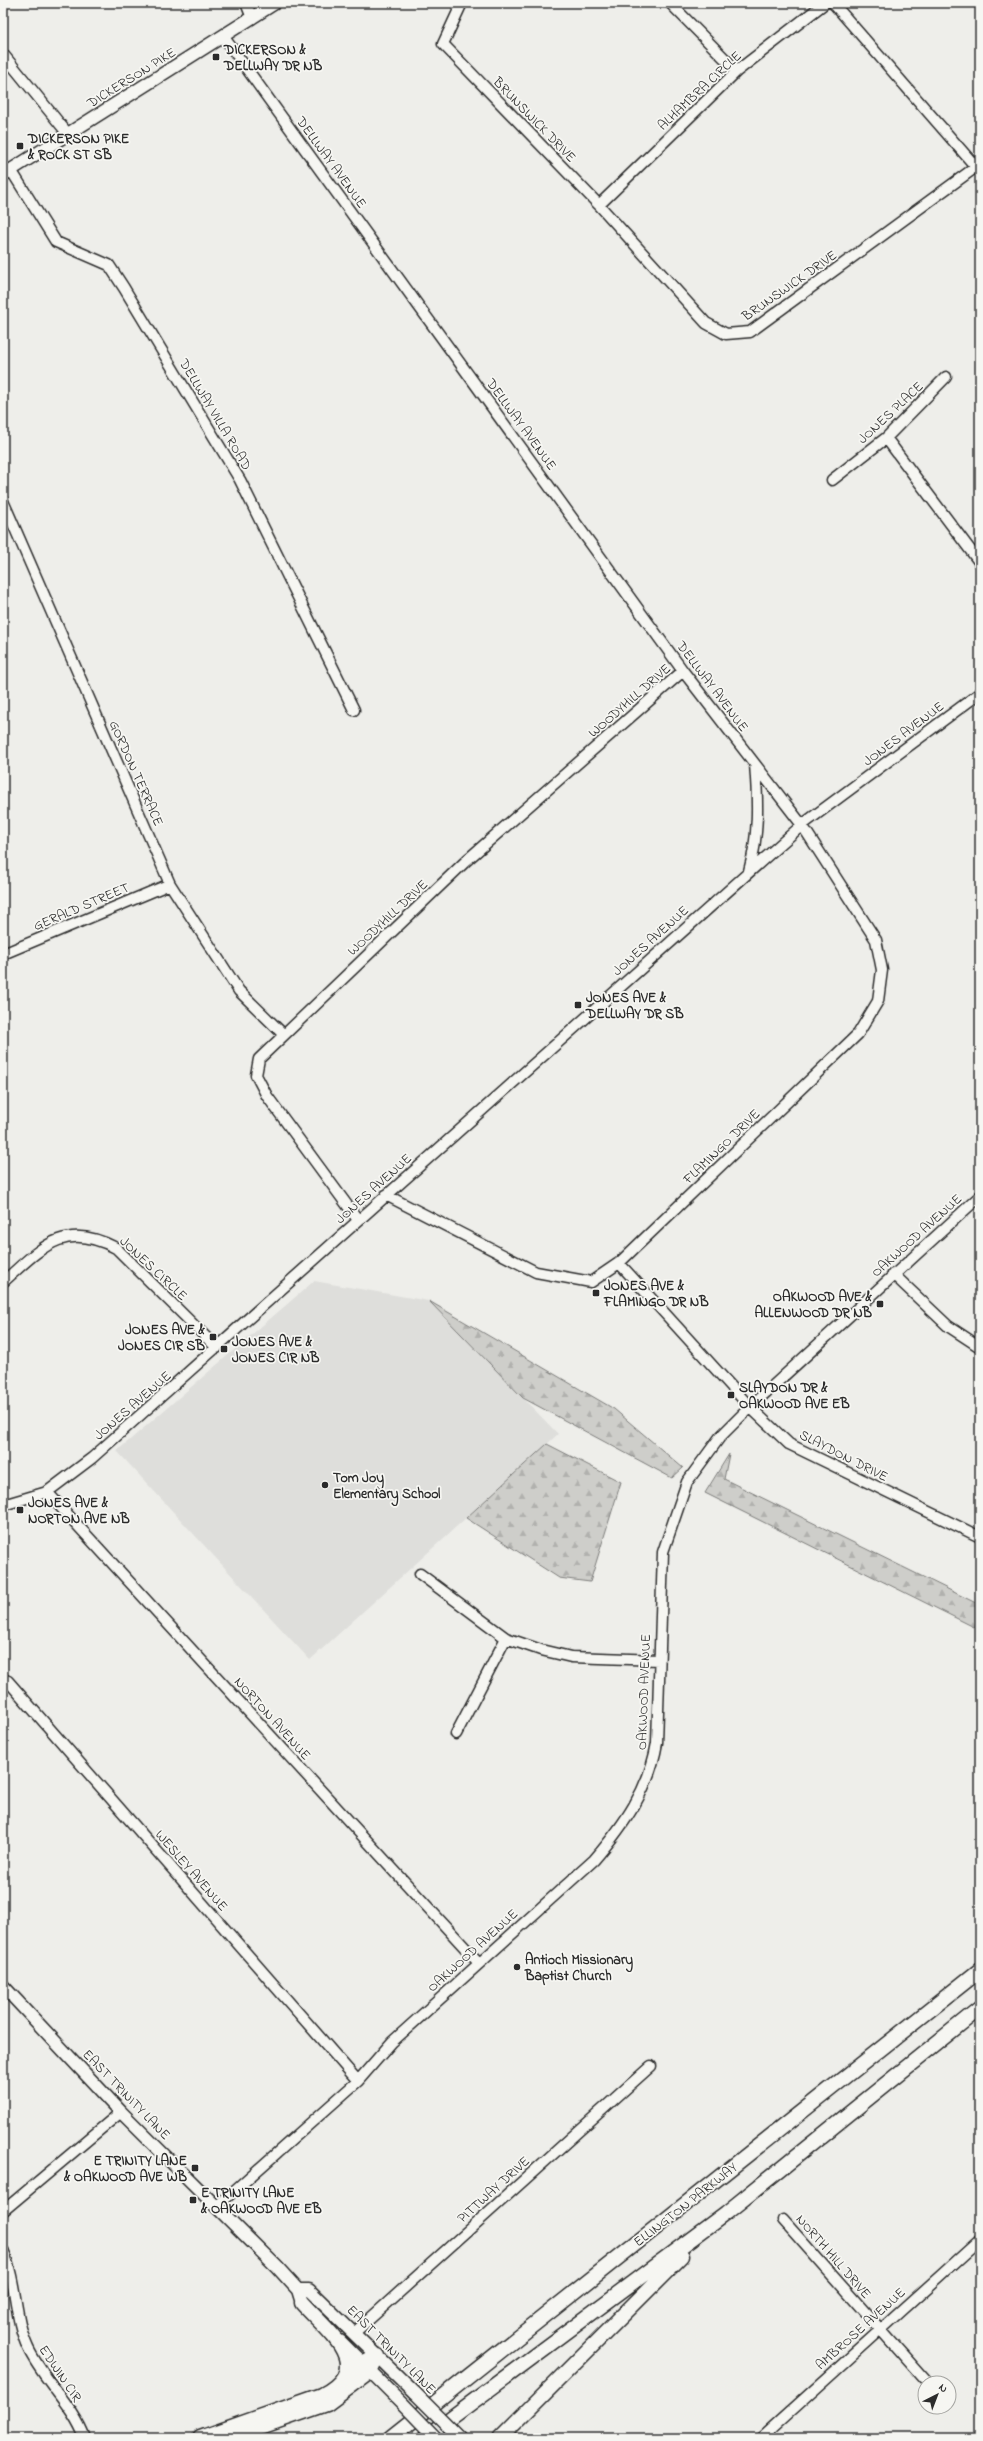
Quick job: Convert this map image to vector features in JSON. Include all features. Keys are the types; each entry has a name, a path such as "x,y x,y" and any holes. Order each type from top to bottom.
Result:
{"highway":[{"name":"ELLINGTON PARKWAY","path":"391,2438 980,1970"},
{"path":"424,2438 726,2213 980,2008"},
{"path":"500,2438 638,2298 726,2213"},
{"path":"300,2296 348,2358 346,2377"},
{"path":"229,2438 327,2404 378,2356"},
{"path":"200,2438 322,2395 335,2388 346,2377 366,2368"}],"main road":[{"name":"DICKERSON PIKE","path":"7,173 275,3"},
{"name":"EAST TRINITY LANE","path":"3,1986 121,2112 217,2206 366,2368 436,2438"},
{"name":"EAST TRINITY LANE","path":"300,2296 310,2290 460,2438"}],"street":[{"path":"246,3 252,18"},
{"name":"BRUNSWICK DRIVE","path":"462,3 443,44 599,205 706,323 726,334 750,332 976,167 833,3"},
{"path":"670,3 737,71"},
{"name":"ALHAMBRA CIRCLE","path":"599,205 737,71 825,3"},
{"name":"DELLWAY AVENUE","path":"223,36 683,671 802,825"},
{"path":"3,54 68,134"},
{"name":"DELLWAY VILLA ROAD","path":"7,173 56,242 109,265 124,288 240,480 354,710"},
{"name":"JONES PLACE","path":"832,480 886,438 946,377"},
{"path":"886,438 980,563"},
{"name":"GORDON TERRACE","path":"3,501 170,884 239,991 283,1034"},
{"name":"WOODYHILL DRIVE","path":"358,1220 267,1096 256,1075 259,1059 283,1034 467,860 683,671"},
{"name":"JONES AVENUE","path":"3,1505 47,1492 92,1458 802,825 980,693"},
{"path":"749,871 756,835 758,797 755,764"},
{"name":"FLAMINGO DRIVE","path":"386,1195 536,1272 591,1282 620,1264 858,1034 878,1001 882,970 876,940 802,825"},
{"name":"GERALD STREET","path":"3,954 170,884"},
{"name":"OAKWOOD AVENUE","path":"217,2206 358,2081 392,2042 594,1860 621,1828 640,1799 654,1758 657,1743 663,1552 675,1512 687,1482 700,1461 720,1437 750,1407 893,1274 980,1196"},
{"name":"JONES CIRCLE","path":"3,1282 38,1252 61,1238 83,1235 102,1241 116,1248 217,1348"},
{"name":"SLAYDON DRIVE","path":"620,1264 750,1407 790,1444 980,1537"},
{"path":"893,1274 948,1326 980,1347"},
{"name":"NORTON AVENUE","path":"47,1492 478,1963"},
{"path":"420,1574 506,1638 541,1650 571,1657 659,1660"},
{"path":"456,1734 506,1638"},
{"name":"WESLEY AVENUE","path":"3,1679 8,1681 358,2081"},
{"name":"PITTWAY DRIVE","path":"354,2333 651,2066"},
{"path":"3,2211 121,2112"},
{"name":"NORTH HILL DRIVE","path":"783,2220 921,2375"},
{"name":"AMBROSE AVENUE","path":"761,2438 879,2329 980,2240"},
{"name":"EDWIN CIR","path":"3,2252 8,2263 18,2321 28,2348 41,2373 81,2427 85,2438"}],"shaded area":[{"name":"Tom Joy Elementary School","path":"314,1281 429,1301 558,1434 310,1660 117,1451"}],"green space":[{"path":"429,1301 614,1409 683,1468 672,1478 523,1398"},
{"path":"547,1444 621,1482 590,1582 559,1578 466,1518"},
{"path":"729,1454 724,1479 980,1605 980,1630 705,1493"}],"place":[{"name":"DICKERSON & DELLWAY DR NB","path":"216,57"},
{"name":"DICKERSON PIKE & ROCK ST SB","path":"20,146"},
{"name":"JONES AVE & DELLWAY DR SB","path":"578,1005"},
{"name":"JONES AVE & FLAMINGO DR NB","path":"596,1293"},
{"name":"OAKWOOD AVE & ALLENWOOD DR NB","path":"880,1304"},
{"name":"JONES AVE & JONES CIR SB","path":"213,1337"},
{"name":"JONES AVE & JONES CIR NB","path":"224,1349"},
{"name":"SLAYDON DR & OAKWOOD AVE EB","path":"731,1395"},
{"name":"Tom Joy Elementary School","path":"325,1485"},
{"name":"JONES AVE & NORTON AVE NB","path":"20,1510"},
{"name":"Antioch Missionary Baptist Church","path":"517,1967"},
{"name":"E TRINITY LANE & OAKWOOD AVE WB","path":"195,2168"},
{"name":"E TRINITY LANE & OAKWOOD AVE EB","path":"193,2200"}]}
